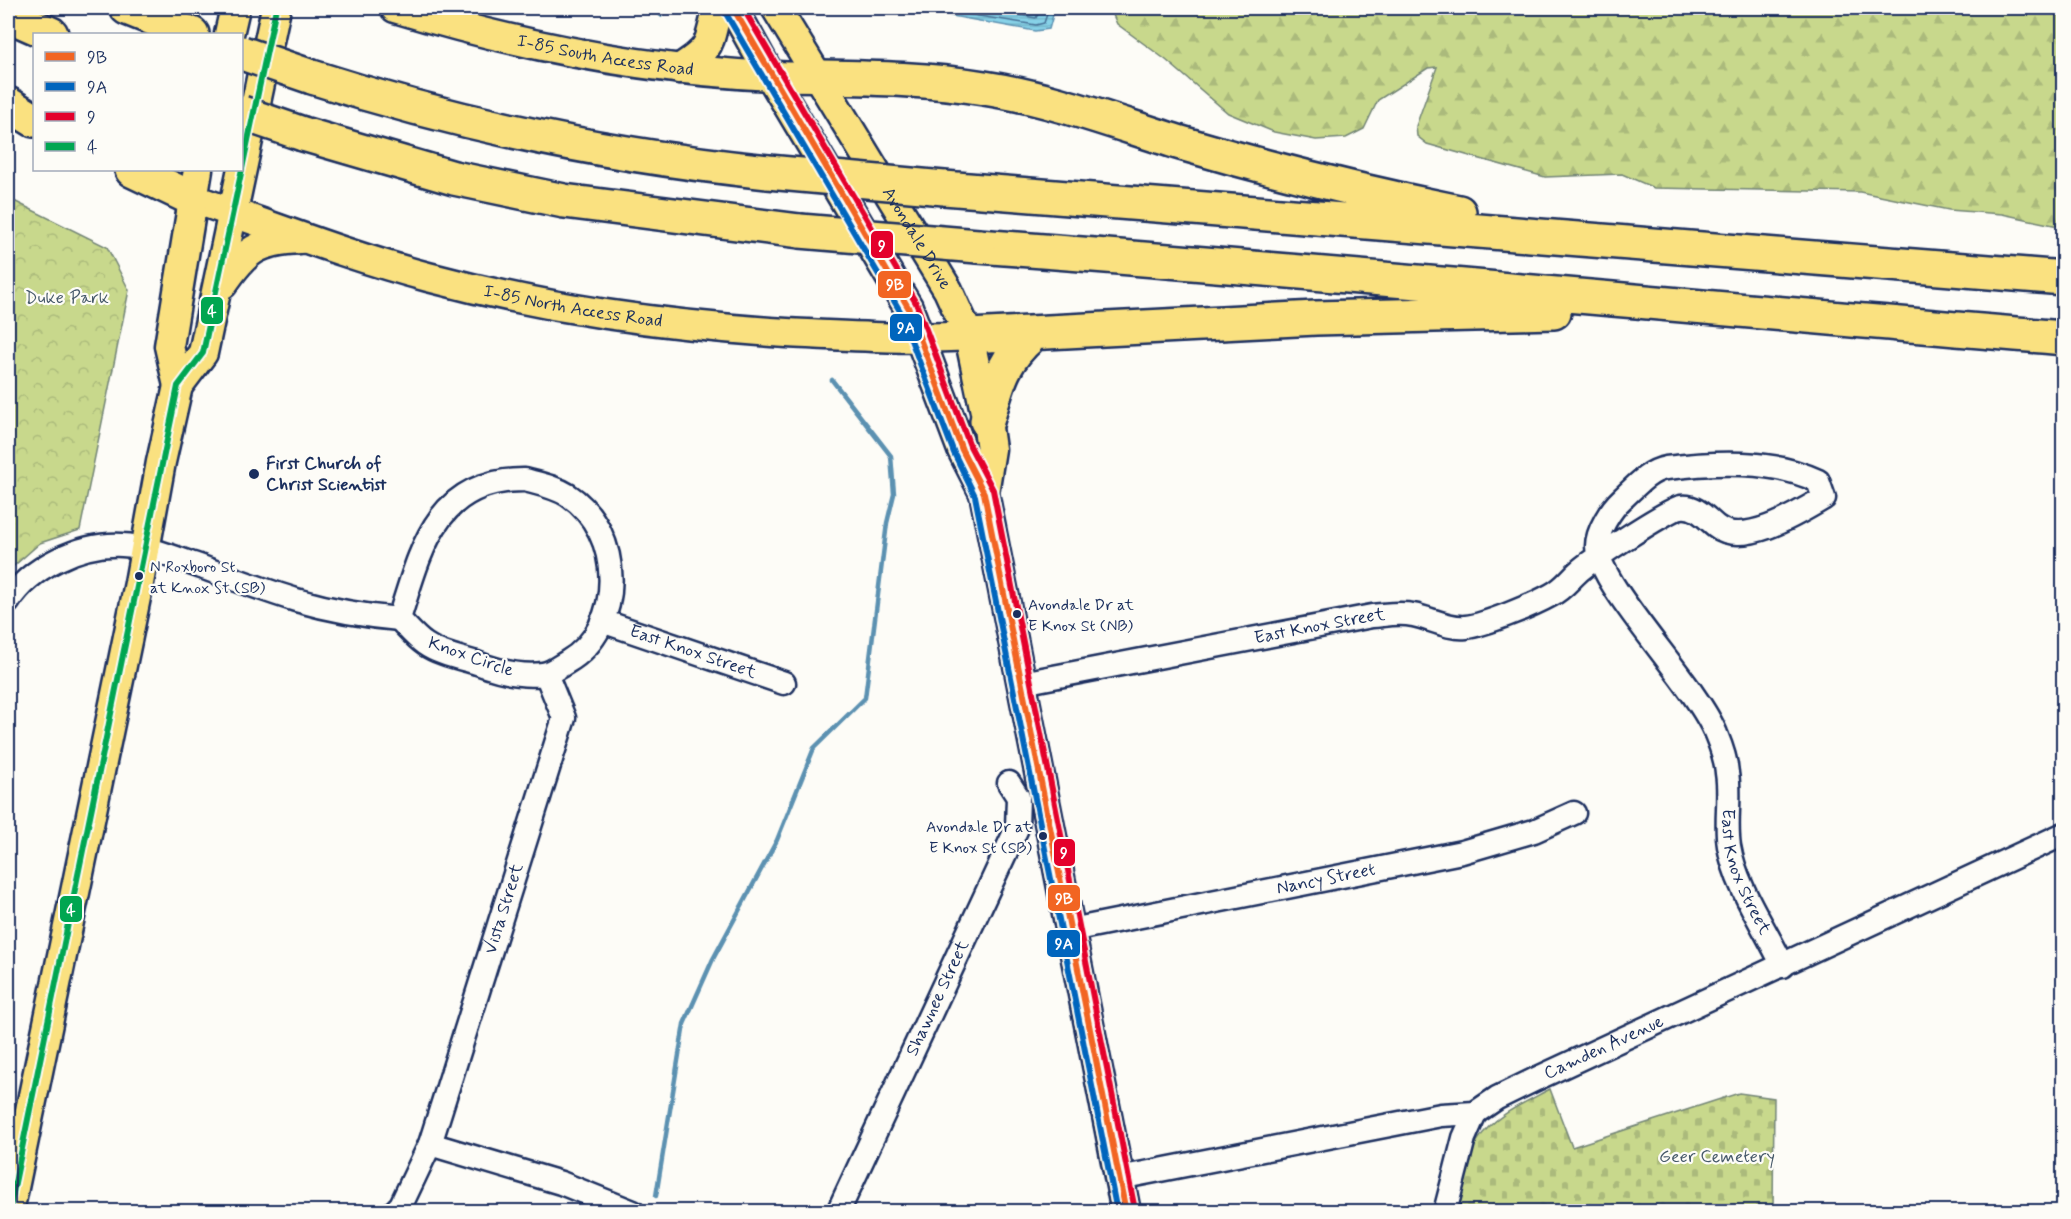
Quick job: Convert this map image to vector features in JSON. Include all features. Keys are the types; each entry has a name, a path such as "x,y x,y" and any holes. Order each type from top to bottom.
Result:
{"highway":[{"path":"127,8 188,33"},
{"path":"8,15 49,33"},
{"path":"243,53 312,77 447,117 549,141 650,158 768,172 1222,212 1596,239 2064,278"},
{"path":"821,77 935,81 986,88 1074,109 1258,165 1348,188 1596,239"},
{"path":"8,104 33,119"},
{"path":"243,113 303,134 454,178 564,201 800,231 1324,273 1699,308 2064,338"},
{"path":"136,171 195,184"},
{"path":"969,336 1316,318 1699,308"},
{"path":"987,421 1007,361 1032,334"}],"main road":[{"path":"229,33 235,8"},
{"path":"243,169 276,8"},
{"name":"I-85 South Access Road","path":"395,8 516,41 679,69 771,77 821,77"},
{"path":"679,69 693,60 709,43 718,8"},
{"name":"Avondale Drive","path":"733,8 771,77 908,307 962,450 984,493 1126,1212"},
{"name":"Avondale Drive","path":"776,8 821,77 948,290 969,336 991,449 984,493"},
{"path":"178,386 203,353 243,171"},
{"path":"9,1212 178,386 169,346 195,184"},
{"name":"I-85 North Access Road","path":"195,184 234,213 426,277 617,318 700,327 920,339 969,336"},
{"path":"217,293 240,258 251,250 279,240 307,238"}],"street":[{"name":"East Knox Street","path":"1022,683 1372,616 1401,613 1466,627 1550,596 1567,585 1578,571 1599,558 1660,516 1682,507 1702,512 1716,527 1729,534 1760,530 1793,516 1824,498 1818,481 1794,470 1694,465 1657,469 1614,507 1598,539 1599,558 1614,586 1698,699 1713,725 1728,774 1729,848 1763,929 1783,966"},
{"name":"Knox Circle","path":"510,480 546,485 568,495 587,515 602,538 609,559 610,595 602,621 594,639 581,654 546,674 517,675 426,645 399,619 418,557 435,522 453,502 467,493 510,480"},
{"path":"8,602 18,587 62,558 108,546 144,549 336,611 399,619"},
{"name":"East Knox Street","path":"602,621 784,683"},
{"name":"Vista Street","path":"394,1212 401,1205 430,1144 564,718 546,674"},
{"name":"Shawnee Street","path":"838,1212 1017,828 1018,797 1009,783"},
{"name":"Nancy Street","path":"1071,930 1461,852 1534,831 1575,813"},
{"name":"Camden Avenue","path":"1119,1178 1442,1115 1475,1113 1497,1098 1526,1084 2064,834"},
{"path":"1445,1212 1464,1138 1475,1113"},
{"path":"430,1144 561,1183 623,1210"}],"green space":[{"path":"1110,8 2063,8 2063,227 2002,214 1949,210 1860,192 1654,188 1622,174 1545,177 1427,144 1417,136 1416,126 1437,67 1428,68 1378,100 1364,129 1346,138 1316,140 1274,132 1228,113 1166,60 1117,24"},
{"name":"Duke Park","path":"8,198 107,247 129,290 80,530 40,543 8,571"},
{"name":"Geer Cemetery","path":"1550,1089 1572,1147 1739,1093 1774,1098 1773,1211 1456,1212 1470,1157 1484,1131 1511,1110"}],"water":[{"path":"877,8 1055,8 1049,29 1035,31 941,14 884,11"}],"waterway":[{"path":"655,8 661,15"},
{"path":"656,1196 684,1024 713,959 777,840 814,748 865,698 887,523 894,494 891,456 832,380"}],"transit line":[{"name":"4","path":"243,164 276,8"},
{"name":"9B","path":"733,8 908,307 962,450 984,493 1126,1212"},
{"name":"9","path":"743,8 916,303 970,446 993,490 1135,1210"},
{"name":"9A","path":"725,12 900,311 954,453 975,496 1117,1212"},
{"name":"4","path":"9,1212 178,386 203,353 242,171"}],"place":[{"name":"First Church of Christ Scientist","path":"254,474"},
{"name":"N Roxboro St at Knox St (SB)","path":"139,576"},
{"name":"Avondale Dr at E Knox St (NB)","path":"1017,614"},
{"name":"Avondale Dr at E Knox St (SB)","path":"1043,836"}]}
